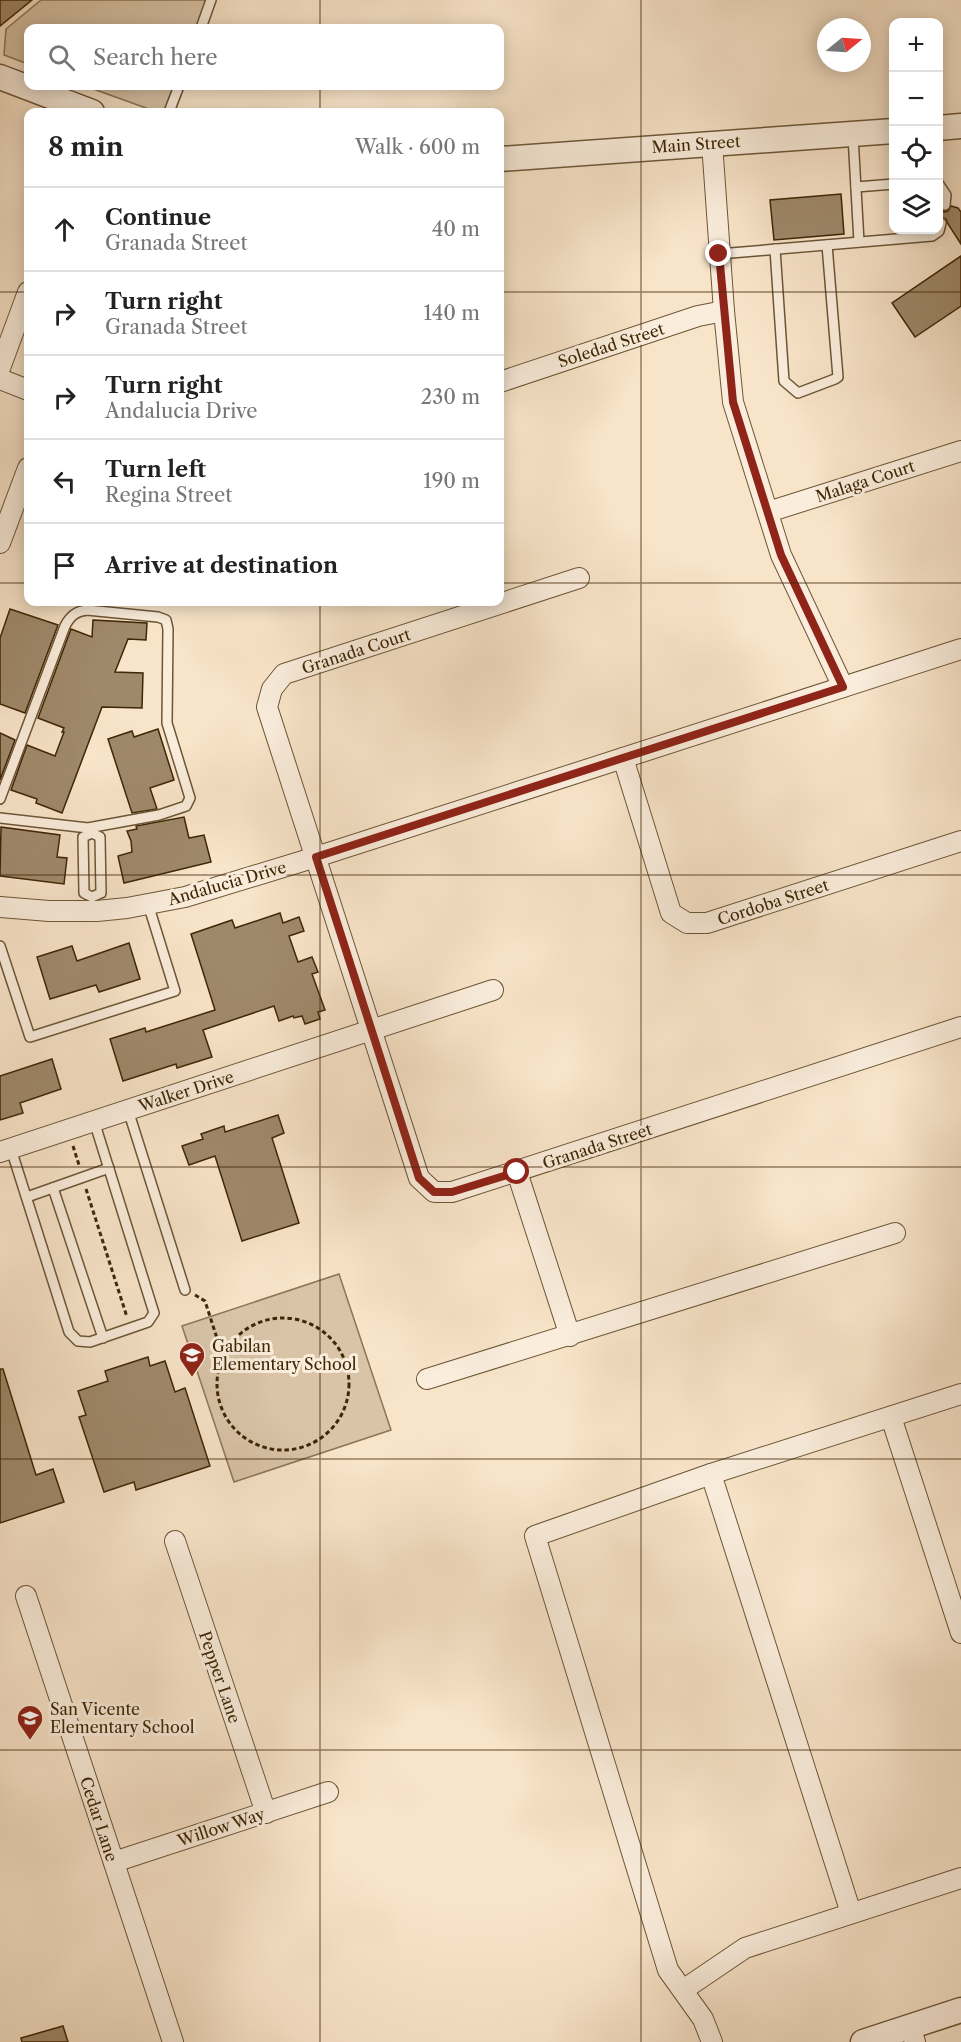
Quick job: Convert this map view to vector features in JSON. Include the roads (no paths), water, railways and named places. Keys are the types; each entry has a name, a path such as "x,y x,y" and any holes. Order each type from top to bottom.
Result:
{"street":[{"path":"0,77 24,86"},
{"path":"34,90 81,108"},
{"path":"943,128 961,126"},
{"name":"Main Street","path":"504,159 889,131"},
{"path":"712,143 723,311 733,402 781,555 843,687"},
{"path":"0,368 24,303"},
{"name":"Soledad Street","path":"504,381 698,316 723,311"},
{"path":"0,379 24,388"},
{"name":"Malaga Court","path":"768,512 961,451"},
{"path":"0,543 24,479"},
{"name":"Granada Court","path":"504,602 579,578"},
{"name":"Granada Court","path":"316,857 267,707 272,689 284,674 493,606"},
{"name":"Andalucia Drive","path":"1,910 49,912 92,904 148,904 195,894 961,649"},
{"name":"Cordoba Street","path":"623,758 671,913 687,923 707,923 961,841"},
{"name":"Granada Street","path":"316,857 419,1178 434,1192 452,1192 517,1172 961,1027"},
{"name":"Walker Drive","path":"6,1150 493,990"},
{"path":"517,1172 570,1336"},
{"path":"427,1379 895,1233"},
{"path":"712,2042 703,2019 668,1970 535,1536 711,1474 961,1394"},
{"path":"891,1417 961,1633"},
{"path":"711,1474 850,1913"},
{"name":"Pepper Lane","path":"175,1541 266,1813"},
{"name":"Cedar Lane","path":"26,1596 173,2042"},
{"name":"Willow Way","path":"114,1862 328,1792"},
{"path":"683,1990 745,1948 961,1878"},
{"path":"862,2042 912,2034 961,2010"}],"lane":[{"path":"202,24 211,0"},
{"path":"171,108 177,90"},
{"path":"853,133 859,242"},
{"path":"856,187 889,184"},
{"path":"943,190 946,195 945,205"},
{"path":"719,254 935,234"},
{"path":"775,249 784,381 798,393 837,377 827,245"},
{"path":"0,799 61,637 71,617 77,612 87,610 163,618 168,623 167,723 189,802 182,808 92,830 0,818"},
{"path":"92,830 100,837 101,893 92,904 84,893 83,837 92,830"},
{"path":"0,946 30,1037 175,991 148,904"},
{"path":"128,1110 185,1290"},
{"path":"6,1150 27,1197 69,1332 78,1341 102,1338 148,1322 152,1318 153,1306 94,1121"},
{"path":"27,1197 109,1168"},
{"path":"53,1188 102,1338"}],"place":[{"name":"Gabilan Elementary School","path":"192,1378"},
{"name":"San Vicente Elementary School","path":"30,1741"}]}
